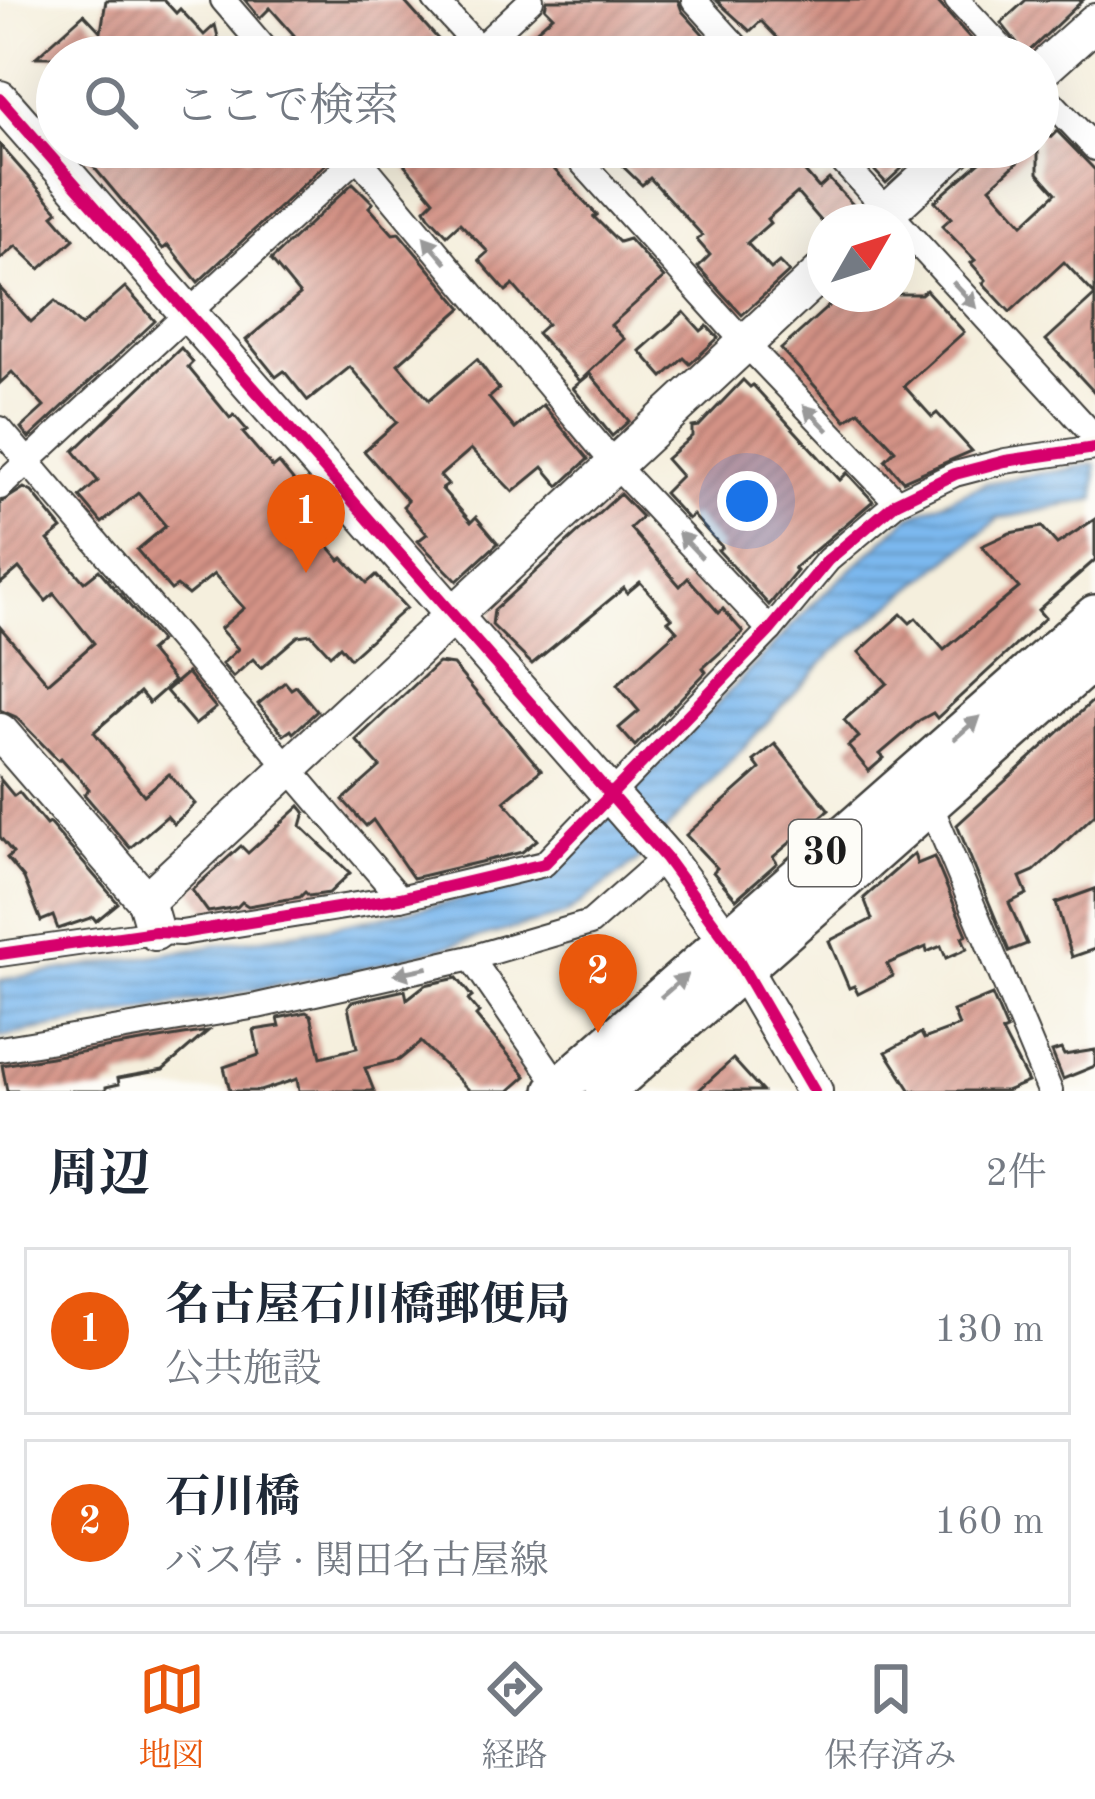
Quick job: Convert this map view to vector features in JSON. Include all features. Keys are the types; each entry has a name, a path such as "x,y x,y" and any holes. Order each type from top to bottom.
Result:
{"main road":[{"name":"30","path":"605,1091 735,954 1095,615"},
{"name":"30","path":"557,1089 930,804 1095,658"}],"street":[{"path":"223,0 254,36"},
{"path":"435,0 464,36"},
{"path":"496,36 531,0"},
{"path":"694,0 727,36"},
{"path":"957,0 990,36"},
{"path":"1059,54 1095,22"},
{"path":"0,99 36,140"},
{"path":"1059,110 1095,148"},
{"path":"60,168 659,850 735,954 814,1091"},
{"path":"0,487 339,168"},
{"path":"373,168 616,466 770,630"},
{"path":"587,168 744,342 898,502"},
{"path":"845,168 873,204"},
{"path":"897,204 936,168"},
{"path":"915,250 1095,437"},
{"path":"0,954 151,916 290,766 807,285"},
{"path":"0,429 400,898"},
{"path":"0,732 151,916 181,933 400,898 544,864 616,801 828,560 898,502 955,474 1004,461 1095,448"},
{"path":"930,804 1050,1091"},
{"path":"0,1049 256,1006 471,958 590,923 659,850"},
{"path":"471,958 557,1089"}],"water":[{"path":"1095,464 1095,499 998,519 833,652 636,862 565,915 344,973 0,1037 0,980 327,928 521,887 569,854 609,817 817,600 909,517 986,483"}],"building":[{"path":"106,0 164,0 176,13 180,9 204,35 215,25 218,36 59,36 84,14 101,32"},
{"path":"245,0 403,0 435,36 293,36 270,8 260,18"},
{"path":"547,0 678,0 705,36 530,36 553,16 545,8"},
{"path":"716,0 936,0 968,36 776,36 761,21 750,31"},
{"path":"1026,0 1083,0 1045,36 1011,36 1001,23"},
{"path":"1059,133 1095,170 1095,295 1064,262 1010,312 983,283 986,280 971,263 975,260 942,226 951,218 935,201 973,168 1011,168 990,187 1023,224 1056,193 1038,168 1059,168"},
{"path":"0,145 58,211 53,215 74,239 40,269 16,246 0,259"},
{"path":"95,168 321,168 198,282 168,245 163,249"},
{"path":"407,168 553,168 619,242 629,239 664,278 611,325 624,339 580,381 537,333 547,324 513,285 506,291 479,260 488,252 460,223 447,235 429,216 425,209 434,200"},
{"path":"625,168 802,168 819,188 829,179 852,204 807,205 797,193 767,219 770,223 747,243 771,269 779,262 789,272 742,315 698,267 710,255 697,240 702,235 650,178 642,185"},
{"path":"872,168 902,168 886,183"},
{"path":"353,183 373,203 369,207 393,234 399,233 462,308 398,364 429,400 477,359 499,389 489,398 515,429 543,405 588,459 559,486 543,467 513,492 471,449 440,476 448,485 442,489 471,522 476,517 498,543 457,581 418,541 427,534 403,506 408,501 364,451 397,422 350,367 308,401 284,371 276,377 246,340 300,295 271,260"},
{"path":"125,287 155,321 29,438 21,428 44,407 12,372 0,383 0,288 31,322 55,301 81,326"},
{"path":"926,290 964,332 904,386 972,451 903,481 885,460 895,450 859,411 846,420 781,349 822,312 915,312 915,294"},
{"path":"1095,295 1095,393 1046,340"},
{"path":"684,312 701,331 707,326 718,338 690,364 684,358 663,377 640,351"},
{"path":"181,348 193,362 188,367 230,418 234,415 273,468 279,463 306,496 314,510 305,519 340,560 367,583 376,575 406,608 350,658 340,646 330,655 311,634 298,636 261,668 253,659 233,677 222,664 238,649 220,629 244,608 214,574 188,595 177,586 171,590 137,550 166,526 138,493 102,523 80,497 98,481 74,451"},
{"path":"590,374 629,421 612,436 573,388"},
{"path":"743,380 753,385 840,480 847,473 873,501 794,568 797,571 769,605 693,515 688,519 664,493 681,476 666,459 692,436 692,427 699,426"},
{"path":"24,488 62,529 48,540 84,582 99,570 160,641 149,651 174,681 149,703 140,692 94,732 144,795 169,774 195,804 174,824 167,816 130,848 84,794 89,789 61,758 16,717 0,710 0,627 48,683 94,643 54,594 46,601 19,568 0,584 0,503"},
{"path":"620,494 642,517 630,528 680,586 688,578 743,632 703,668 706,672 635,746 619,728 639,711 617,685 677,631 668,621 672,618 640,582 627,593 624,588 532,664 492,625 494,610"},
{"path":"1095,519 1095,560 1038,610 1045,618 937,718 933,713 920,720 880,754 884,758 869,771 848,746 859,737 844,720 887,683 859,652 901,614 910,623 916,618 944,650 1019,588 982,546 1010,533 1042,527 1057,544"},
{"path":"438,663 453,665 541,770 504,801 537,840 522,852 413,878 373,820 366,826 343,800 380,767 356,740"},
{"path":"187,673 216,708 195,725 166,691"},
{"path":"285,682 291,689 296,686 317,711 293,733 284,735 258,704"},
{"path":"1095,699 1095,814 1034,871 1020,877 1027,894 1009,903 1027,944 1009,951 957,825"},
{"path":"775,744 829,810 773,857 777,863 736,899 713,872 717,868 686,835 760,769 754,761"},
{"path":"0,779 49,823 118,903 96,921 93,917 58,929 53,916 41,921 24,878 7,858 13,853 0,837"},
{"path":"300,806 305,812 301,826 350,873 329,893 309,896 305,892 300,897 248,906 242,902 208,912 192,890 241,846 248,853"},
{"path":"914,854 917,864 934,857 967,935 962,937 967,949 946,958 941,946 927,952 926,947 887,964 893,976 858,994 854,986 849,988 829,941 872,919 864,898"},
{"path":"1095,889 1095,949 1072,957 1056,903"},
{"path":"457,978 472,997 468,1000 479,1013 476,1016 526,1076 509,1091 470,1091 421,1042 399,1060 365,1068 374,1091 299,1091 297,1079 260,1091 230,1091 224,1067 259,1055 254,1030 280,1026 278,1018 311,1015 321,1057 357,1048 348,1007 351,1002 405,990 407,999 425,985"},
{"path":"992,995 1007,1030 1002,1032 1028,1082 1006,1091 911,1091 886,1052 921,1033 924,1039 959,1026 953,1011"},
{"path":"208,1031 163,1070 118,1078 119,1084 106,1091 7,1091 2,1065"},
{"path":"1061,1049 1064,1055 1095,1050 1095,1066 1063,1079 1052,1052"},
{"path":"733,1059 762,1091 698,1091"}],"cycle path":[{"path":"0,99 36,140"},
{"path":"61,168 665,857 726,940 814,1091"},
{"path":"0,954 155,932 181,933 400,898 544,864 770,630 828,560 897,502 955,474 1005,461 1095,448"}],"place":[{"name":"名古屋石川橋郵便局","path":"306,573"},
{"name":"石川橋","path":"598,1033"}]}
